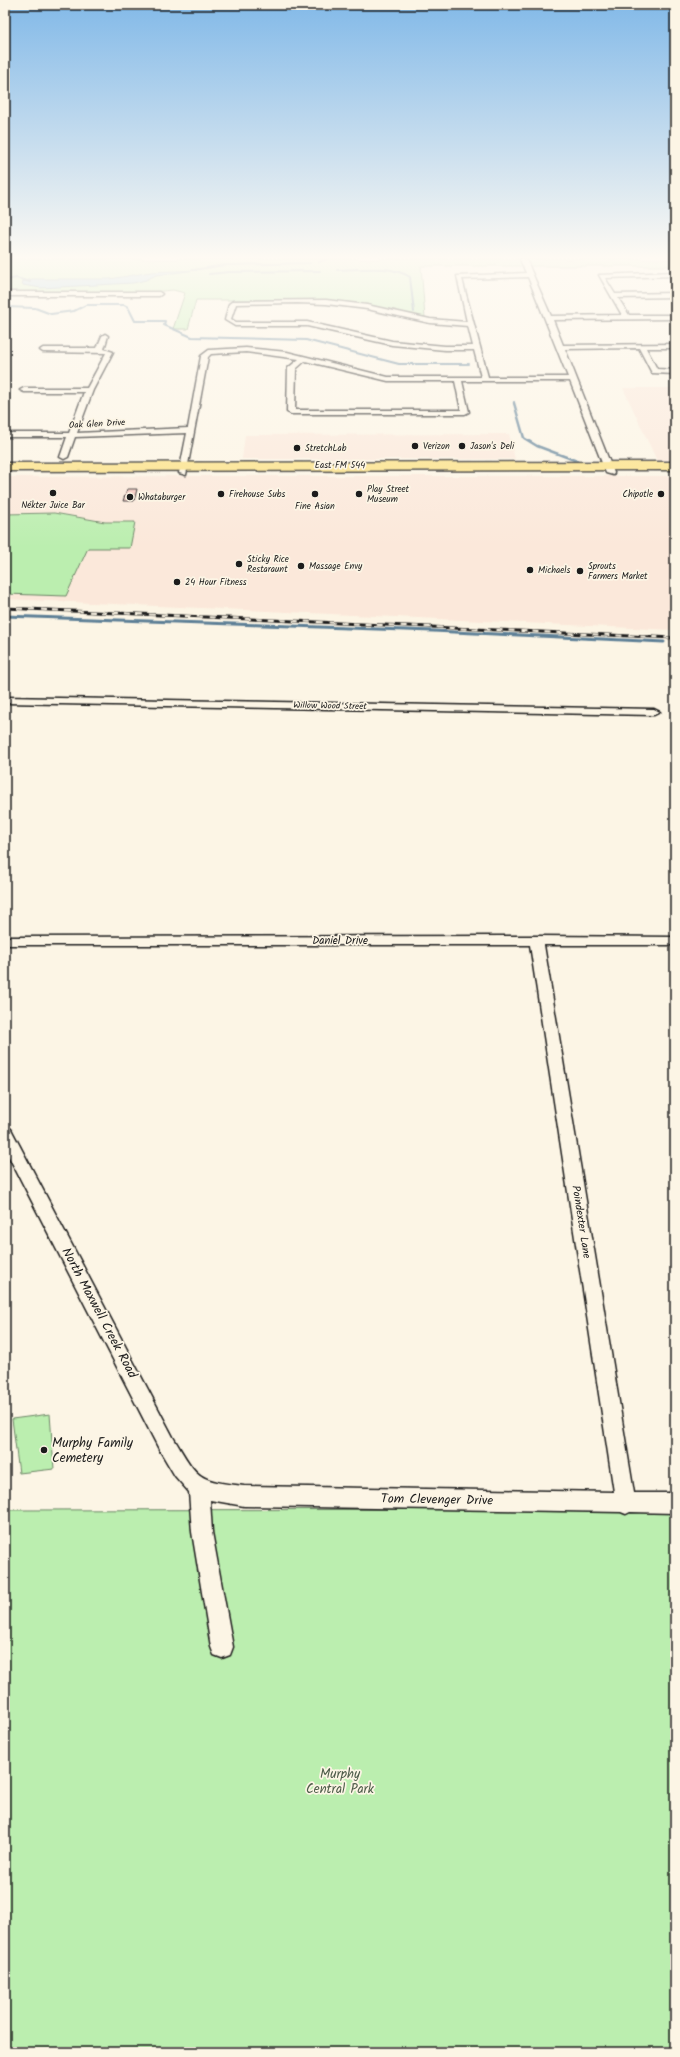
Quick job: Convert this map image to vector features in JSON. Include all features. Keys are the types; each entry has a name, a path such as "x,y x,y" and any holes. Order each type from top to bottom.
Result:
{"main road":[{"name":"East FM 544","path":"5,473 442,465 608,469 675,474"},
{"path":"338,473 359,469 441,469 442,465"},
{"name":"East FM 544","path":"5,467 184,469 338,473 608,469 675,466"}],"street":[{"path":"64,457 89,390 110,355"},
{"path":"184,469 206,355"},
{"path":"285,355 304,358 351,371 388,379 571,379"},
{"path":"479,355 485,380"},
{"path":"562,355 608,469"},
{"path":"646,355 654,370 659,372 675,372"},
{"path":"304,358 292,368 291,412 465,412 458,380"},
{"path":"24,390 89,390"},
{"name":"Oak Glen Drive","path":"5,435 72,435 191,430"},
{"name":"Willow Wood Street","path":"5,700 654,712"},
{"name":"Daniel Drive","path":"5,942 536,940 675,941"},
{"name":"Poindexter Lane","path":"536,940 626,1504"},
{"name":"North Maxwell Creek Road","path":"5,1133 166,1443 189,1480 199,1489"},
{"path":"199,1489 202,1532 222,1647"},
{"name":"Tom Clevenger Drive","path":"199,1489 212,1493 244,1496 626,1504 675,1503"}],"shaded area":[{"path":"623,388 675,388 675,463 658,463"},
{"path":"509,434 515,459 242,459 245,435"},
{"path":"675,476 675,630 5,599 5,477"}],"green space":[{"path":"54,513 105,522 135,522 130,548 88,548 66,596 5,594 5,514"},
{"path":"50,1414 54,1469 19,1473 12,1419"},
{"name":"Murphy Central Park","path":"675,1509 675,2052 5,2052 5,1510"}],"building":[{"name":"Whataburger","path":"127,489 137,489 134,501 123,501"}],"waterway":[{"path":"364,355 399,364 469,364"},
{"path":"514,403 524,438 537,446 577,461"},
{"path":"5,616 433,631 664,642"}],"railway":[{"path":"5,608 675,638"}],"place":[{"name":"Verizon","path":"415,446"},
{"name":"Jason's Deli","path":"462,446"},
{"name":"StretchLab","path":"297,448"},
{"name":"Nékter Juice Bar","path":"53,493"},
{"name":"Firehouse Subs","path":"221,494"},
{"name":"Fine Asian","path":"315,494"},
{"name":"Play Street Museum","path":"359,494"},
{"name":"Chipotle","path":"661,494"},
{"name":"Whataburger","path":"130,497"},
{"name":"Sticky Rice Restaraunt","path":"239,564"},
{"name":"Massage Envy","path":"301,566"},
{"name":"Michaels","path":"530,570"},
{"name":"Sprouts Farmers Market","path":"580,571"},
{"name":"24 Hour Fitness","path":"177,582"},
{"name":"Murphy Family Cemetery","path":"44,1450"}]}
